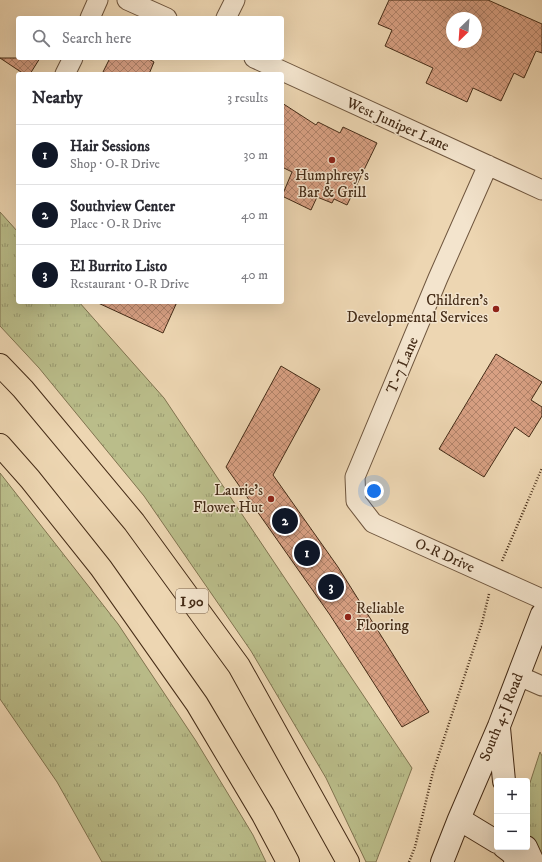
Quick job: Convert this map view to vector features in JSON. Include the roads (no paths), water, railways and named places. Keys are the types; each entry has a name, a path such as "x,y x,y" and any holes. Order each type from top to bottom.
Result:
{"highway":[{"name":"I 90","path":"0,365 23,390 134,522 239,666 348,862"},
{"path":"0,445 30,479 101,568 197,704 263,815 288,862"}],"main road":[{"name":"South 4-J Road","path":"442,862 519,676 542,614"},
{"path":"498,726 504,778"},
{"path":"459,819 494,840"},
{"path":"508,850 512,853 517,862"},
{"path":"527,850 533,862"}],"street":[{"path":"91,16 98,0"},
{"path":"128,0 162,16"},
{"path":"227,16 235,0"},
{"path":"67,72 72,60"},
{"name":"West Juniper Lane","path":"258,60 542,190"},
{"name":"T-7 Lane","path":"356,501 355,477 438,278 488,165"},
{"name":"O-R Drive","path":"356,501 373,523 542,599"},
{"path":"519,676 542,686"}],"place":[{"name":"Humphrey's Bar & Grill","path":"332,160"},
{"name":"Children's Developmental Services","path":"496,309"},
{"name":"Laurie's Flower Hut","path":"271,499"},
{"name":"Southview Center","path":"285,521"},
{"name":"Hair Sessions","path":"307,553"},
{"name":"El Burrito Listo","path":"331,587"},
{"name":"Reliable Flooring","path":"348,617"}]}
